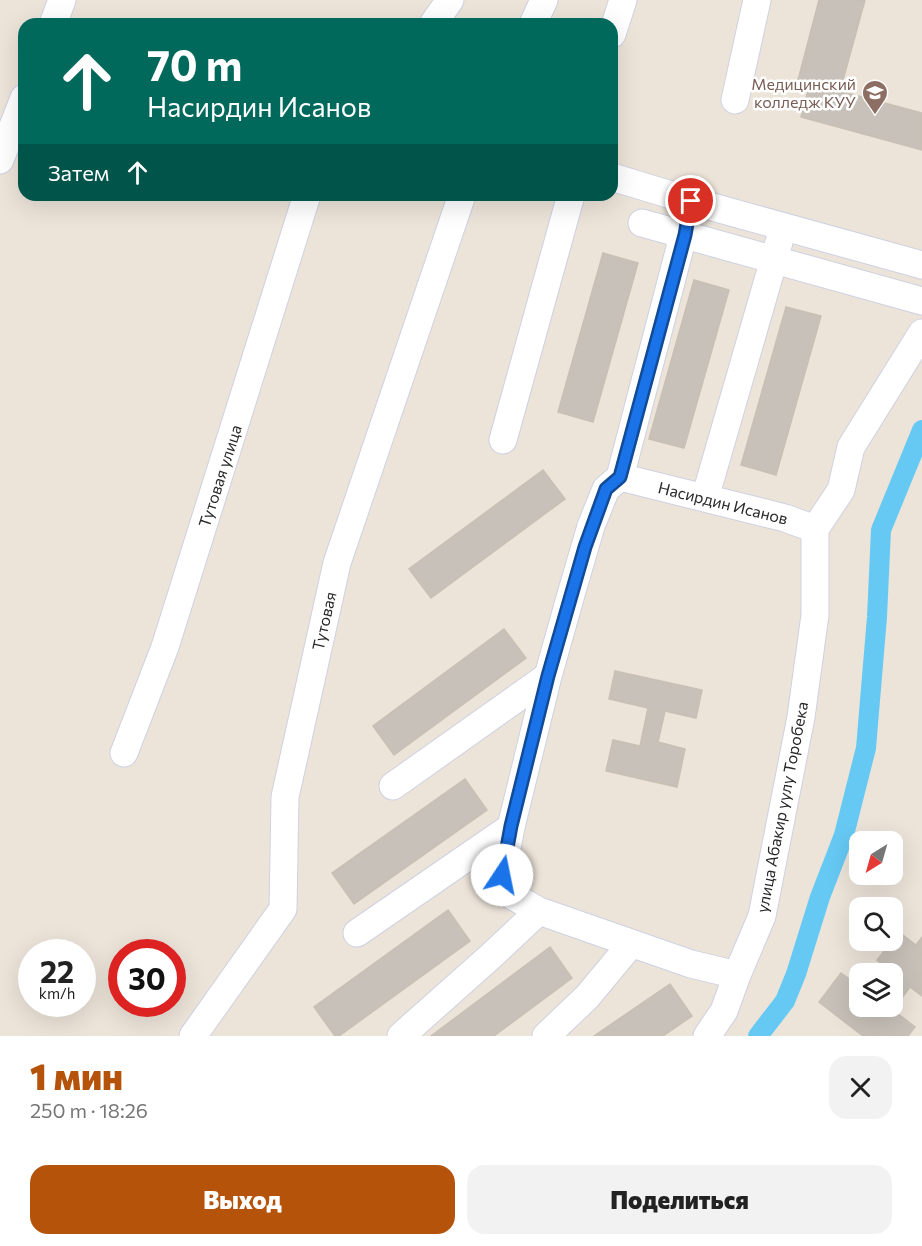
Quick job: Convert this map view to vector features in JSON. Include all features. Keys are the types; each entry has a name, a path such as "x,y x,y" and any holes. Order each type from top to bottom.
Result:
{"street":[{"path":"55,18 62,0"},
{"path":"438,18 450,0"},
{"path":"536,18 544,0"},
{"path":"617,18 622,0"},
{"path":"735,100 757,0"},
{"path":"0,160 18,114"},
{"path":"618,179 922,265"},
{"name":"Тутовая улица","path":"124,753 165,647 305,201"},
{"name":"Тутовая","path":"193,1036 283,909 285,797 337,563 460,201"},
{"path":"503,440 569,201"},
{"path":"691,201 685,235 620,477 606,489 591,526 548,676 511,826 502,875 511,895 539,911 691,964 737,975"},
{"path":"642,223 922,301"},
{"path":"705,498 784,226"},
{"path":"815,529 841,490 851,447 922,333"},
{"name":"Насирдин Исанов","path":"620,477 785,518 815,529"},
{"name":"улица Абакир уулу Торобека","path":"707,1036 724,1011 762,916 801,717 815,615 815,529"},
{"path":"393,786 548,676"},
{"path":"357,933 511,826"},
{"path":"401,1036 539,911"},
{"path":"546,1036 587,996 631,944"}],"building":[{"path":"819,0 865,0 840,91 798,80"},
{"path":"810,83 922,113 922,150 801,117"},
{"path":"603,253 638,263 593,422 558,412"},
{"path":"694,280 729,290 684,448 649,439"},
{"path":"786,307 821,316 776,475 741,465"},
{"path":"543,470 565,499 431,598 409,569"},
{"path":"504,629 526,658 394,755 373,726"},
{"path":"615,671 702,690 696,718 665,711 658,742 685,749 677,787 606,771 613,740 640,746 648,708 609,699"},
{"path":"465,779 487,810 354,904 332,873"},
{"path":"448,910 470,941 339,1036 335,1036 314,1007"},
{"path":"903,935 916,945 922,937 922,996 910,987 903,996 903,963 881,963 877,960 884,951 903,951"},
{"path":"550,947 572,978 494,1036 431,1036"},
{"path":"841,973 849,979 849,1017 902,1017 915,1027 908,1036 863,1036 819,1002"},
{"path":"670,984 692,1016 663,1036 594,1036"}],"waterway":[{"path":"758,1036 785,1001 796,974 820,897 844,835 866,748 877,617 881,530 922,430"}],"place":[{"name":"Медицинский колледж КУУ","path":"875,116"}],"route":[{"path":"502,875 511,826 557,641 591,526 606,489 620,477 685,235 691,201"}]}
